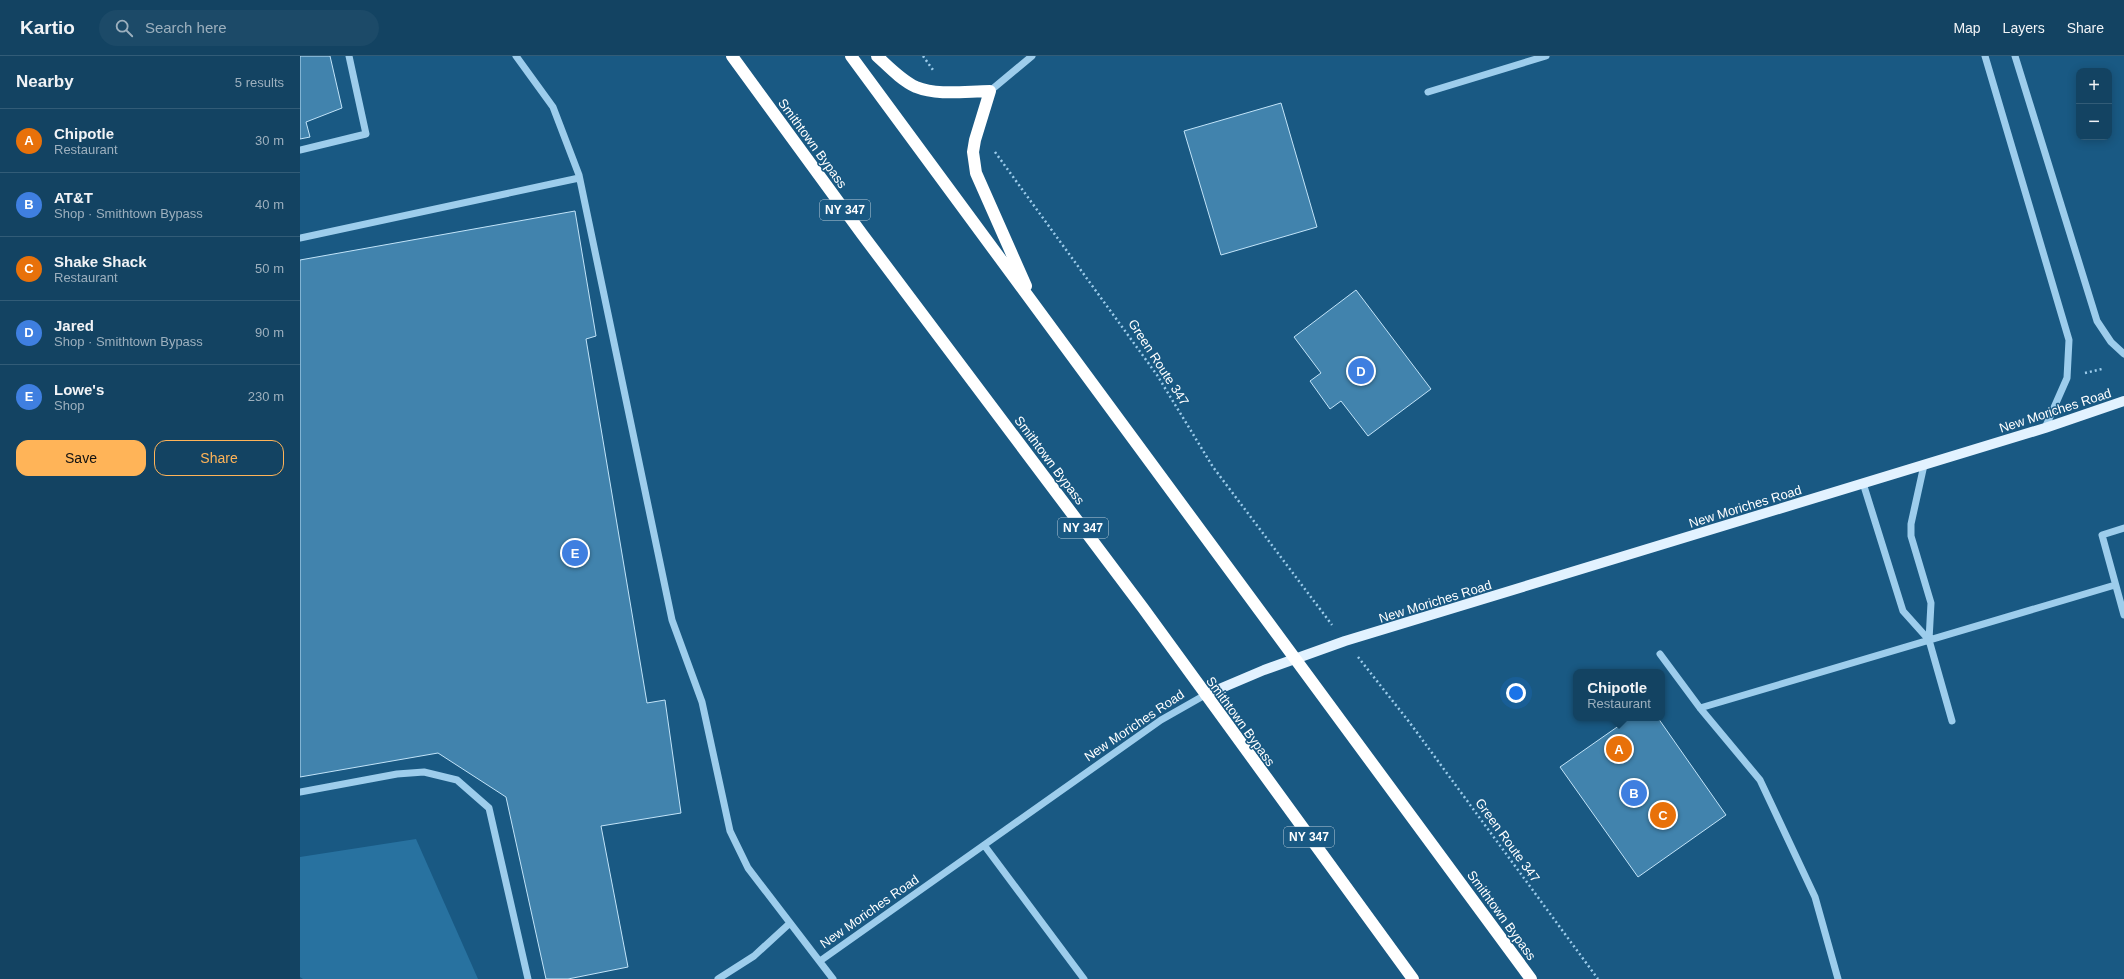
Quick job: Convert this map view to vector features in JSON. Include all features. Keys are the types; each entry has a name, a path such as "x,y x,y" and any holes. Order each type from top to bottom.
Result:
{"highway":[{"name":"Smithtown Bypass","path":"732,56 862,234 1143,608 1413,979"},
{"name":"Smithtown Bypass","path":"851,56 1036,309 1532,979"},
{"path":"877,56 905,80 926,90 950,92 990,91 975,140 973,152 976,173 1036,309"}],"main road":[{"name":"New Moriches Road","path":"1205,695 1295,658 2045,428 2124,401"}],"lane":[{"path":"300,150 366,134 349,56"},
{"path":"516,56 553,107 579,178 597,252 672,620 702,702 730,831 748,868 833,979"},
{"path":"990,91 1032,56"},
{"path":"1428,92 1546,56"},
{"path":"1985,56 2069,340 2067,378 2045,428"},
{"path":"2015,56 2097,321 2111,342 2124,354"},
{"path":"300,238 579,178"},
{"path":"1924,465 1911,524 1911,536 1931,603 1928,640 1952,721"},
{"path":"1863,483 1903,611 1928,640"},
{"path":"2124,528 2102,535 2124,616"},
{"path":"1700,708 2115,586"},
{"path":"1660,654 1700,708 1760,780 1815,897 1838,979"},
{"name":"New Moriches Road","path":"820,961 1161,720 1205,695"},
{"path":"300,792 397,774 424,772 457,780 489,808 528,979"},
{"path":"984,845 1084,979"},
{"path":"718,979 754,956 790,923"}],"path":[{"path":"923,56 935,72"},
{"name":"Green Route 347","path":"993,149 1127,331 1157,375 1213,466 1304,589"},
{"path":"2080,375 2102,369"},
{"name":"Green Route 347","path":"1402,713 1598,979"}],"shaded area":[{"path":"416,839 478,979 303,979 300,977 300,857"}],"building":[{"path":"300,56 330,56 342,108 306,122 310,137 300,139"},
{"path":"1281,103 1317,227 1221,255 1184,131"},
{"path":"575,211 596,336 586,339 647,703 665,700 681,813 601,826 628,967 568,979 546,979 506,797 438,753 300,777 300,260"},
{"path":"1356,290 1431,389 1368,436 1341,401 1330,409 1310,381 1321,373 1294,337"},
{"path":"1626,721 1660,721 1726,815 1638,877 1560,767"}],"place":[{"name":"Jared","path":"1361,371"},
{"name":"Lowe's","path":"575,553"},
{"name":"Chipotle","path":"1619,749"},
{"name":"AT&T","path":"1634,793"},
{"name":"Shake Shack","path":"1663,815"}]}
